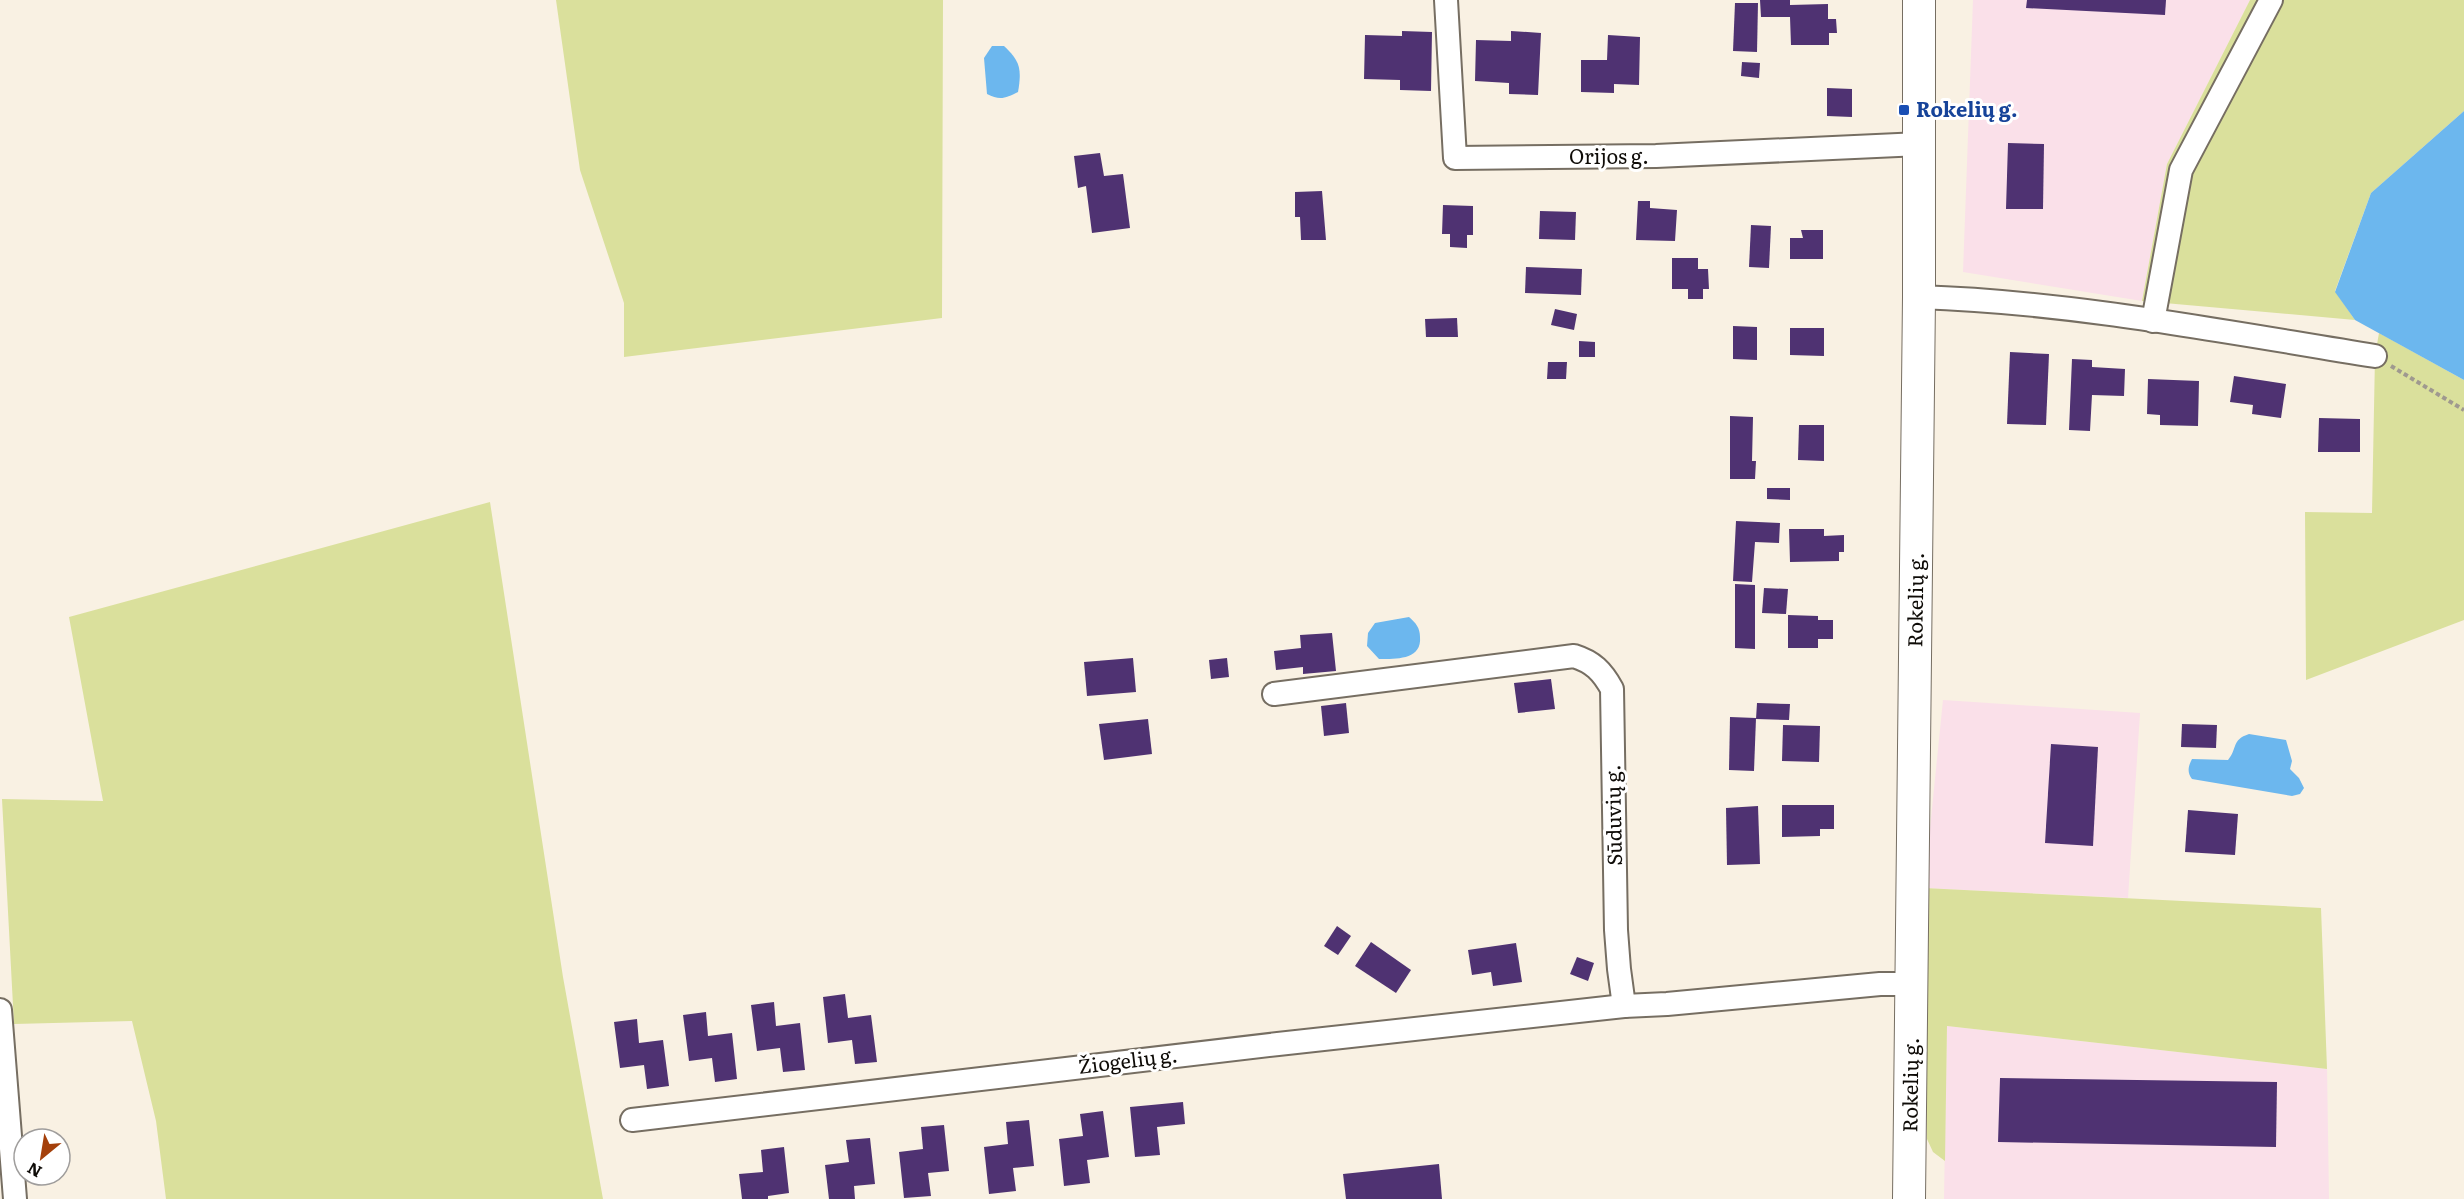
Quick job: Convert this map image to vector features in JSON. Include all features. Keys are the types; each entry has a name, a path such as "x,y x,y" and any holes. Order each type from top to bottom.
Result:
{"main road":[{"name":"Rokelių g.","path":"1909,1199 1919,297 1919,0"}],"street":[{"name":"Orijos g.","path":"1446,0 1455,158 1656,156 1920,144"},
{"path":"2153,321 2181,170 2271,0"},
{"path":"1919,297 1974,299 2153,321 2375,356"},
{"name":"Sūduvių g.","path":"1274,694 1574,656 1592,662 1605,676 1612,689 1616,930 1624,1006"},
{"path":"1624,1006 1880,984 1912,984"},
{"name":"Žiogelių g.","path":"632,1120 1289,1042 1624,1006"},
{"path":"0,1010 15,1199"}],"path":[{"path":"2375,356 2464,410"}],"shaded area":[{"path":"1973,0 2250,0 2167,164 2142,301 1963,272"},
{"path":"1943,700 2140,713 2128,898 1924,888"},
{"path":"1947,1026 2327,1069 2329,1199 1944,1199"}],"green space":[{"path":"556,0 943,0 942,318 624,357 624,303 580,170"},
{"path":"2250,0 2464,0 2464,111 2371,193 2335,291 2355,320 2142,301 2167,164"},
{"path":"2379,333 2464,380 2464,620 2306,680 2305,512 2372,513 2375,356"},
{"path":"490,502 563,977 603,1199 166,1199 156,1121 132,1021 14,1024 2,799 103,801 69,617"},
{"path":"1924,888 2321,908 2327,1069 1947,1026 1945,1161 1933,1152 1927,1139"}],"water":[{"path":"992,46 1004,46 1014,56 1019,66 1018,92 1006,97 999,98 987,94 984,58"},
{"path":"2464,111 2464,380 2355,320 2335,292 2371,193"},
{"path":"1409,617 1419,631 1420,645 1417,650 1407,657 1379,659 1367,646 1368,633 1375,623"},
{"path":"2249,734 2286,740 2292,761 2290,769 2299,778 2304,788 2300,794 2292,796 2192,779 2189,769 2192,759 2228,760 2237,742"}],"building":[{"path":"1760,0 1790,0 1790,5 1828,4 1828,19 1836,19 1837,33 1829,33 1829,45 1791,45 1790,17 1761,17"},
{"path":"2027,0 2166,0 2165,15 2026,8"},
{"path":"1735,3 1758,3 1757,52 1733,51"},
{"path":"1402,31 1432,32 1431,91 1400,90 1400,80 1364,79 1365,35 1402,36"},
{"path":"1511,31 1541,33 1538,95 1509,94 1509,83 1475,81 1476,40 1511,41"},
{"path":"1608,35 1640,37 1639,85 1614,84 1614,93 1581,92 1581,60 1607,60"},
{"path":"1742,62 1760,63 1759,78 1741,76"},
{"path":"1827,88 1852,89 1852,117 1827,116"},
{"path":"2008,143 2044,144 2043,209 2006,209"},
{"path":"1100,153 1104,176 1123,174 1130,228 1092,233 1086,186 1078,188 1074,156"},
{"path":"1322,191 1326,240 1301,240 1300,217 1295,217 1295,192"},
{"path":"1638,201 1650,201 1650,208 1677,210 1675,241 1636,240"},
{"path":"1443,205 1473,206 1473,235 1467,235 1467,248 1450,247 1450,234 1442,234"},
{"path":"1540,211 1576,212 1575,240 1539,239"},
{"path":"1751,225 1771,226 1769,268 1749,267"},
{"path":"1801,230 1823,230 1823,259 1790,259 1790,238 1803,238"},
{"path":"1672,258 1698,258 1698,269 1708,269 1709,289 1703,289 1703,299 1688,299 1688,289 1672,289"},
{"path":"1526,267 1582,269 1581,295 1525,293"},
{"path":"1555,309 1577,314 1574,330 1551,325"},
{"path":"1457,318 1458,337 1426,337 1425,319"},
{"path":"1733,326 1757,327 1757,360 1733,359"},
{"path":"1790,328 1824,328 1824,356 1790,355"},
{"path":"1579,341 1595,342 1595,357 1579,357"},
{"path":"2010,352 2049,354 2046,425 2007,424"},
{"path":"2072,359 2092,360 2092,367 2125,369 2124,396 2092,395 2090,431 2069,430"},
{"path":"1548,362 1567,362 1566,379 1547,379"},
{"path":"2234,376 2286,384 2281,418 2252,414 2253,405 2230,402"},
{"path":"2148,379 2199,381 2198,426 2160,425 2160,415 2147,414"},
{"path":"1730,416 1753,417 1752,461 1756,461 1755,479 1730,479"},
{"path":"2319,418 2360,419 2360,452 2318,452"},
{"path":"1799,425 1824,425 1824,461 1798,460"},
{"path":"1767,488 1790,488 1790,500 1767,499"},
{"path":"1736,521 1780,523 1779,543 1755,542 1752,582 1733,581"},
{"path":"1789,529 1824,529 1824,536 1844,535 1844,552 1839,552 1839,561 1790,562"},
{"path":"1735,584 1755,585 1755,649 1735,648"},
{"path":"1764,588 1788,589 1786,614 1762,613"},
{"path":"1788,615 1818,616 1818,620 1833,620 1833,639 1818,639 1818,648 1788,648"},
{"path":"1332,633 1336,671 1303,674 1303,667 1276,670 1274,651 1301,648 1300,635"},
{"path":"1133,658 1136,692 1087,696 1084,662"},
{"path":"1227,658 1229,677 1211,679 1209,660"},
{"path":"1551,679 1555,709 1518,713 1514,683"},
{"path":"1346,703 1349,733 1324,736 1321,706"},
{"path":"1757,703 1790,704 1789,720 1756,719"},
{"path":"1730,717 1756,718 1754,771 1729,770"},
{"path":"1148,719 1152,754 1104,760 1099,724"},
{"path":"2182,724 2217,725 2216,748 2181,747"},
{"path":"1783,725 1820,726 1819,762 1782,761"},
{"path":"2051,744 2098,747 2093,846 2045,843"},
{"path":"1782,805 1834,805 1834,829 1820,829 1820,836 1782,837"},
{"path":"1758,806 1760,864 1727,865 1726,808"},
{"path":"2188,810 2238,814 2235,855 2185,852"},
{"path":"1337,926 1351,936 1338,955 1324,946"},
{"path":"1371,942 1411,970 1396,993 1355,966"},
{"path":"1516,943 1522,982 1493,986 1491,972 1472,975 1468,950"},
{"path":"1577,957 1594,963 1588,981 1570,974"},
{"path":"845,994 848,1018 871,1015 877,1062 855,1064 852,1040 828,1043 823,997"},
{"path":"774,1002 776,1026 800,1023 805,1070 783,1072 780,1048 757,1051 751,1005"},
{"path":"706,1012 708,1036 732,1033 737,1079 715,1082 712,1058 689,1061 683,1015"},
{"path":"637,1019 639,1043 663,1040 669,1086 647,1089 644,1065 620,1068 614,1022"},
{"path":"2000,1078 2277,1082 2276,1147 1998,1142"},
{"path":"1183,1102 1185,1124 1157,1127 1160,1155 1135,1157 1130,1107"},
{"path":"1103,1111 1109,1157 1087,1160 1090,1183 1064,1186 1059,1139 1083,1136 1080,1114"},
{"path":"1029,1120 1034,1166 1013,1168 1016,1191 989,1194 984,1147 1008,1144 1006,1122"},
{"path":"944,1125 949,1171 928,1173 931,1196 904,1198 899,1152 923,1149 921,1127"},
{"path":"870,1138 875,1184 854,1186 855,1199 829,1199 825,1165 849,1162 846,1140"},
{"path":"784,1147 789,1193 768,1196 768,1199 742,1199 739,1174 763,1172 761,1150"},
{"path":"1439,1164 1442,1199 1346,1199 1343,1174"}],"place":[{"name":"Rokelių g.","path":"1904,110"}]}
